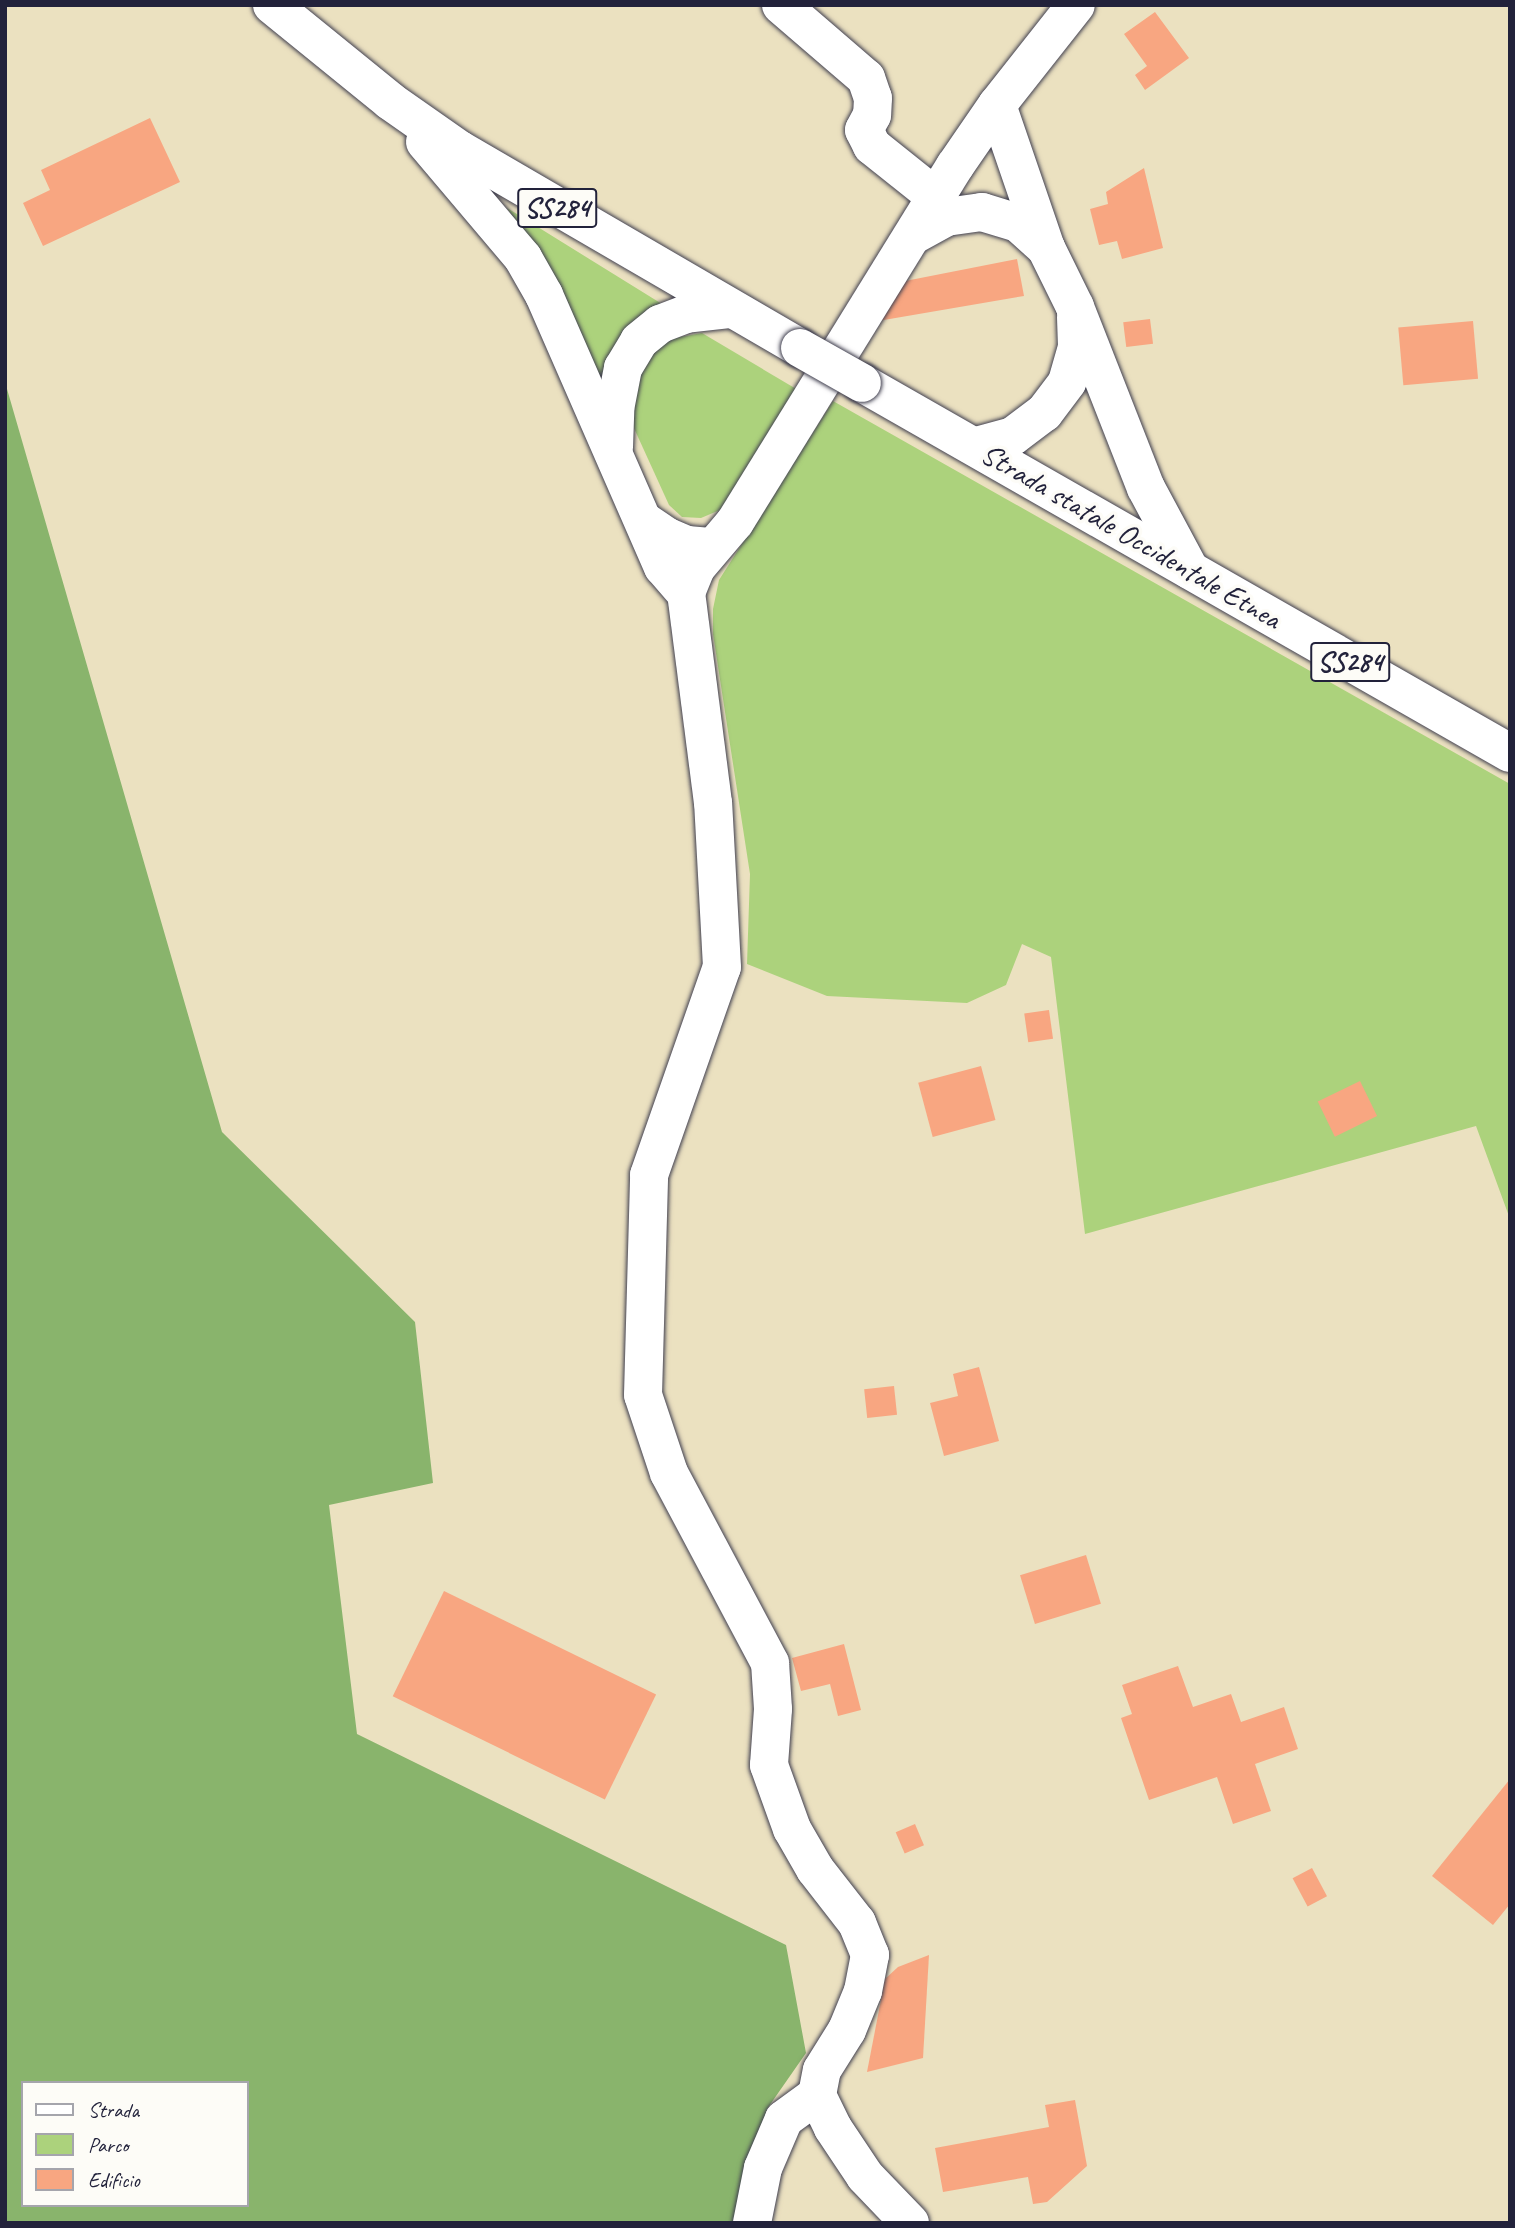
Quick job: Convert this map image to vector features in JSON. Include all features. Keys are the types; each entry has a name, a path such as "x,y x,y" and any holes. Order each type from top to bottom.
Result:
{"main road":[{"name":"SS284","path":"272,5 390,101 460,150 729,309"},
{"path":"781,5 866,78 873,98 872,116 864,130 872,146 936,197"},
{"path":"910,2223 865,2176 833,2128 817,2095 822,2070 847,2030 863,1991 870,1955 857,1923 815,1869 792,1829 769,1765 773,1709 770,1663 668,1472 643,1395 649,1175 722,967 713,803 685,593 696,568 710,547 735,522 936,197 997,105 1076,5"},
{"path":"390,101 523,258 544,295 663,566 685,593"},
{"path":"997,105 1046,248 1076,307 1146,488 1190,570"},
{"path":"914,235 946,217 982,212 1018,223 1046,248"},
{"path":"976,446 1013,436 1044,413 1067,382 1077,345 1076,307"},
{"path":"614,453 615,409 623,368 639,341 660,324 685,314 729,309"},
{"name":"Strada statale Occidentale Etnea","path":"729,309 976,446 1510,753"},
{"path":"644,521 668,537 687,545 710,547"},
{"path":"752,2223 764,2168 784,2119 817,2095"}],"green space":[{"path":"507,208 662,304 598,389 545,267"},
{"path":"702,333 798,390 727,507 701,518 682,517 669,505 633,426 630,400 639,370 653,350 674,338"},
{"path":"5,382 222,1132 415,1322 433,1483 329,1505 357,1734 786,1945 806,2053 767,2109 733,2223 5,2223"},
{"path":"833,401 1510,784 1510,1219 1476,1126 1085,1234 1051,957 1022,944 1006,985 967,1003 827,996 747,964 750,874 713,634 713,609 719,580"}],"building":[{"path":"1155,12 1189,58 1145,90 1135,75 1147,66 1124,34"},
{"path":"150,118 180,182 43,246 23,203 50,190 41,170"},
{"path":"1144,168 1163,248 1122,259 1117,241 1099,245 1090,209 1108,204 1106,192"},
{"path":"1017,259 1024,296 878,321 895,283"},
{"path":"1150,319 1153,344 1126,347 1123,322"},
{"path":"1473,321 1478,379 1403,385 1398,328"},
{"path":"1049,1010 1053,1039 1028,1042 1024,1013"},
{"path":"981,1066 995,1120 933,1137 918,1083"},
{"path":"1360,1081 1377,1116 1335,1137 1318,1102"},
{"path":"979,1367 999,1441 944,1456 930,1403 958,1396 953,1374"},
{"path":"894,1386 897,1415 867,1418 864,1389"},
{"path":"1086,1555 1101,1604 1035,1624 1020,1575"},
{"path":"444,1591 656,1694 605,1800 393,1696"},
{"path":"844,1644 861,1710 838,1716 830,1684 801,1691 792,1658"},
{"path":"1178,1666 1193,1707 1231,1694 1241,1722 1284,1707 1298,1749 1255,1764 1271,1811 1233,1824 1217,1777 1149,1800 1121,1718 1132,1714 1122,1685"},
{"path":"1510,1779 1510,1904 1493,1925 1432,1876"},
{"path":"915,1824 924,1845 905,1853 896,1832"},
{"path":"1312,1868 1327,1896 1308,1907 1293,1878"},
{"path":"929,1955 923,2058 867,2072 885,1979 898,1967"},
{"path":"1075,2100 1087,2166 1047,2202 1033,2204 1028,2177 943,2192 935,2148 1049,2127 1045,2105"}]}
